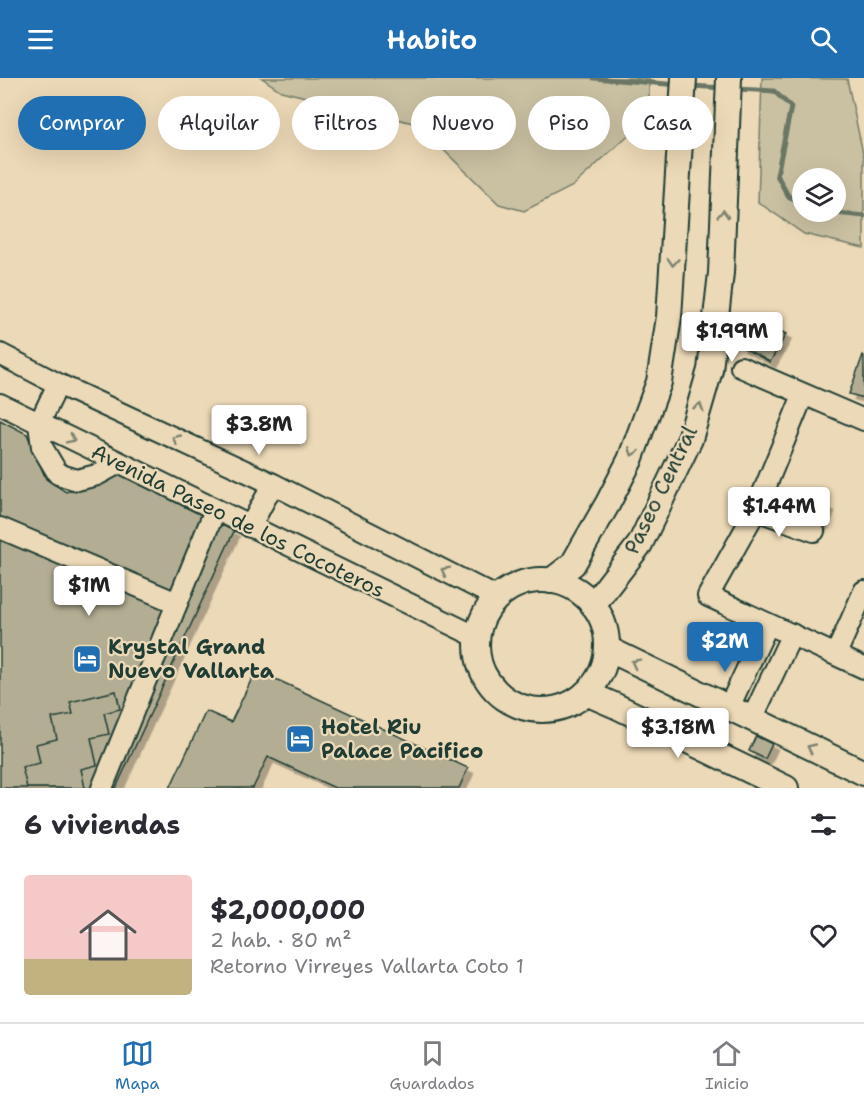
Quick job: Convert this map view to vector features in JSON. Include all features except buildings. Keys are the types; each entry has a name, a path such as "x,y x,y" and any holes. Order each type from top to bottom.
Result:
{"main road":[{"name":"Paseo Central","path":"551,581 573,564 608,503 630,460 659,382 669,317 684,78"},
{"name":"Paseo Central","path":"593,605 640,544 690,439 710,370 721,273 729,78"},
{"path":"532,581 551,581 567,585 582,593 593,605 602,618 608,649 601,674 586,693 570,705 552,710 534,710 516,706 501,697 488,683 478,661 477,637 484,615 498,598 514,587 532,581"},
{"path":"608,649 864,773"},
{"path":"586,693 786,788"}],"street":[{"path":"0,354 58,384 273,484 498,598"},
{"path":"741,367 864,420"},
{"path":"58,384 39,424 42,447 58,474 77,480 97,475 119,463"},
{"path":"803,395 756,510 708,596 864,668"},
{"name":"Avenida Paseo de los Cocoteros","path":"0,404 477,637"},
{"path":"250,527 273,484"},
{"path":"102,788 215,510"},
{"path":"756,510 814,531"},
{"path":"0,528 177,603"},
{"path":"836,654 864,591"},
{"path":"729,707 768,624"},
{"path":"752,719 792,634"}],"shaded area":[{"path":"262,78 649,78 649,96 622,96 622,141 573,186 524,211 499,204 444,150 516,150 516,96 411,96 411,123 399,120 399,96 302,96 281,91"},
{"path":"762,78 847,79 864,158 864,248 804,234 758,202"}],"waterway":[{"path":"594,78 679,85"},
{"path":"691,86 724,88"},
{"path":"736,89 774,91 791,107 777,175 788,196 792,198"},
{"path":"846,214 864,216"}],"place":[{"name":"Krystal Grand Nuevo Vallarta","path":"87,659"},
{"name":"Hotel Riu Palace Pacifico","path":"300,739"}]}
